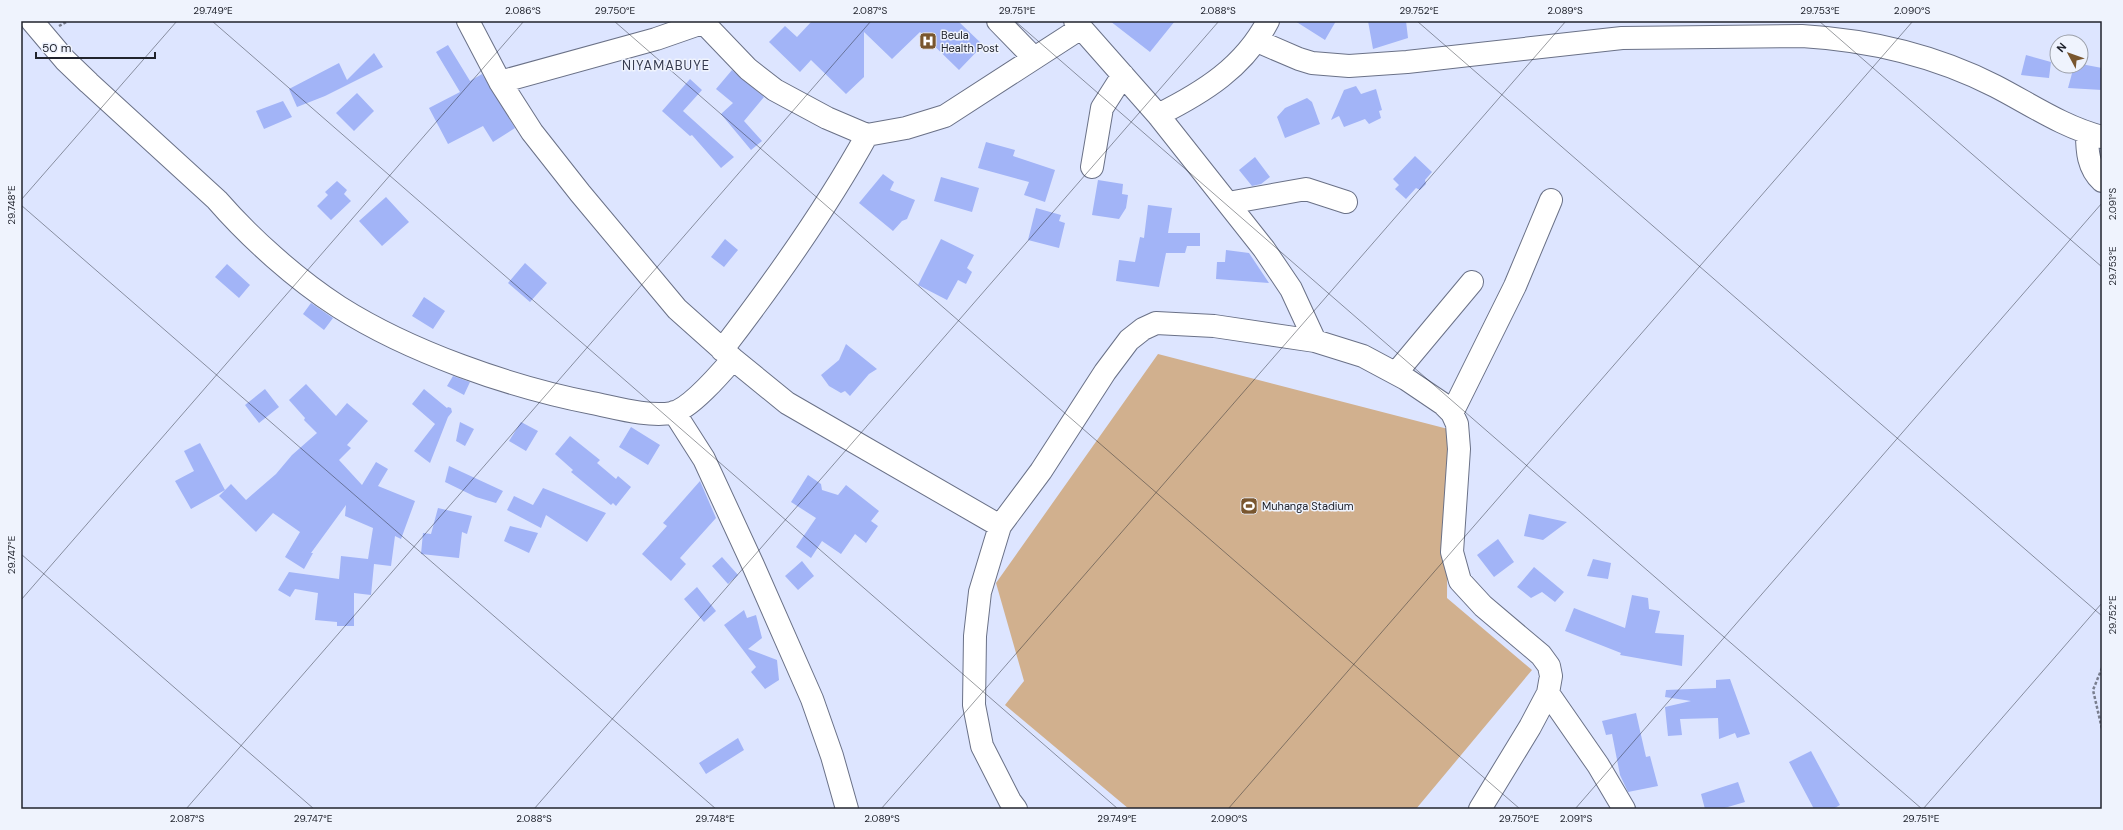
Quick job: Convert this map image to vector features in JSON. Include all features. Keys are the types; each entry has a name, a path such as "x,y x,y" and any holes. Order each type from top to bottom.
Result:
{"street":[{"path":"32,21 65,60 89,84 217,200 241,226 284,264 340,307 411,344 465,366 522,386 567,398 650,413 674,412 702,394 840,184 867,135"},
{"path":"468,21 500,82 532,132 580,193 677,309 727,355 786,403 1000,526"},
{"path":"998,21 1034,58"},
{"path":"1158,115 1201,92 1223,77 1257,41 1268,21"},
{"path":"500,82 656,39 702,22 748,69 775,90 820,115 867,135 906,128 945,116 1034,58 1078,24 1158,115 1264,249 1291,289 1315,341"},
{"path":"1257,41 1299,59 1329,65 1349,66 1407,62 1622,38 1802,36 1828,38 1874,45 1934,60 1994,86 2055,119 2094,135 2090,163 2095,174 2102,181"},
{"path":"1092,167 1102,108 1123,75"},
{"path":"1228,203 1306,190 1346,202"},
{"path":"1452,413 1516,286 1551,200"},
{"path":"1396,373 1472,282"},
{"path":"1016,809 1010,801 982,746 974,705 975,636 980,592 1000,526 1045,465 1105,372 1129,340 1142,328 1156,323 1214,326 1315,341 1363,356 1396,373 1443,404 1452,413 1457,424 1459,449 1452,552 1456,572 1460,581 1483,606 1542,655 1550,666 1551,676 1548,693 1530,727 1480,809"},
{"path":"674,412 704,458 812,699 832,756 848,809"},
{"path":"1548,693 1594,759 1624,809"}],"path":[{"path":"2102,668 2093,690 2102,729"}],"shaded area":[{"name":"Muhanga Stadium","path":"1158,354 1448,429 1447,598 1532,670 1416,809 1129,809 1005,705 1024,681 996,583"}],"building":[{"path":"812,21 958,21 983,45 959,70 920,32 892,59 864,32 864,77 846,94 811,60 800,72 769,42 785,26 797,37"},
{"path":"1110,21 1175,21 1150,52"},
{"path":"1295,21 1336,21 1325,40"},
{"path":"1368,21 1406,21 1408,38 1373,49"},
{"path":"448,45 470,81 482,74 515,128 493,142 483,126 448,144 429,108 460,92 436,52"},
{"path":"374,53 383,67 325,96 297,107 289,89 339,63 347,80"},
{"path":"2026,55 2049,61 2049,78 2021,75"},
{"path":"2089,66 2102,68 2102,90 2068,88 2072,74 2089,74"},
{"path":"732,70 764,97 744,121 762,141 751,150 721,114 733,103 716,89"},
{"path":"690,79 702,90 683,111 734,157 721,168 692,135 690,136 662,111"},
{"path":"1356,86 1361,94 1376,89 1382,110 1379,111 1381,118 1369,124 1365,119 1344,127 1339,116 1331,120 1344,90"},
{"path":"357,93 374,111 354,131 336,113"},
{"path":"1307,98 1312,102 1320,124 1285,138 1277,117 1285,108"},
{"path":"283,101 292,117 264,129 256,111"},
{"path":"986,142 1015,150 1013,156 1055,170 1045,202 1024,195 1029,182 978,168"},
{"path":"1415,156 1432,172 1425,180 1426,184 1420,190 1416,188 1406,199 1395,189 1399,185 1393,179"},
{"path":"1255,157 1270,177 1261,184 1252,186 1239,170"},
{"path":"883,174 894,182 890,190 915,200 907,219 902,221 893,231 859,203"},
{"path":"941,177 979,188 972,212 934,201"},
{"path":"1098,180 1123,184 1122,194 1128,195 1126,208 1119,219 1092,215"},
{"path":"337,181 347,190 344,194 351,201 331,220 317,206 328,195 325,192"},
{"path":"386,197 409,222 382,246 359,221"},
{"path":"1148,205 1172,208 1168,233 1200,233 1200,246 1187,246 1185,253 1166,253 1159,287 1116,281 1119,260 1135,262 1140,237 1144,238"},
{"path":"1036,208 1061,215 1059,221 1065,223 1059,248 1028,240"},
{"path":"725,239 738,250 724,267 711,257"},
{"path":"941,239 974,255 967,268 972,272 966,284 958,280 947,300 918,285"},
{"path":"1226,250 1249,253 1269,283 1216,279 1217,262 1225,262"},
{"path":"525,263 547,283 530,302 508,283"},
{"path":"227,264 250,285 239,298 215,277"},
{"path":"424,297 445,311 433,329 412,316"},
{"path":"311,303 333,318 324,330 303,314"},
{"path":"846,344 877,369 869,374 850,396 845,391 841,393 829,386 821,375 839,360"},
{"path":"453,376 470,382 464,395 447,386"},
{"path":"306,384 336,416 347,403 368,421 347,445 351,448 339,460 362,485 376,462 388,469 378,486 415,501 401,539 395,536 391,566 374,564 371,595 354,593 354,626 337,626 337,622 315,620 318,593 295,589 290,597 278,590 289,572 339,579 341,556 368,559 373,528 345,516 346,505 311,553 313,553 304,569 285,557 300,532 273,513 256,532 219,496 231,484 246,500 276,474 292,455 317,433 304,420 305,418 289,400"},
{"path":"265,389 279,407 259,423 245,405"},
{"path":"424,389 447,408 451,408 452,412 448,417 430,463 414,451 435,424 412,404"},
{"path":"460,422 474,429 465,446 456,441"},
{"path":"521,422 538,431 526,451 509,441"},
{"path":"631,427 660,445 648,465 619,447"},
{"path":"570,436 600,460 597,463 616,479 618,476 631,487 616,506 613,503 611,505 571,472 573,470 555,454"},
{"path":"200,443 225,490 191,509 175,481 194,471 184,451"},
{"path":"449,466 503,491 496,503 476,497 445,482"},
{"path":"808,475 821,484 822,490 838,495 846,485 879,511 871,521 878,526 866,543 855,534 841,554 822,541 811,558 796,547 816,518 791,502"},
{"path":"700,481 716,518 680,558 686,564 671,581 642,554 667,526 663,523"},
{"path":"543,488 606,513 587,542 546,515 541,528 507,510 514,496 533,505"},
{"path":"438,508 472,516 467,534 462,532 459,558 421,554 423,533 431,534"},
{"path":"1529,514 1567,522 1543,540 1524,536"},
{"path":"510,526 538,533 529,553 504,541"},
{"path":"1498,539 1514,562 1494,577 1477,555"},
{"path":"722,557 738,575 728,584 712,566"},
{"path":"1593,559 1611,563 1608,579 1587,576"},
{"path":"802,561 814,576 798,590 785,576"},
{"path":"1534,567 1564,592 1555,602 1542,592 1531,598 1517,587"},
{"path":"697,587 716,611 704,622 684,599"},
{"path":"1632,595 1648,598 1649,609 1660,611 1655,633 1684,635 1682,666 1620,655 1621,653 1565,631 1574,608 1625,628"},
{"path":"744,610 747,618 756,615 762,638 748,649 777,660 779,680 765,689 751,672 756,667 724,625"},
{"path":"1730,679 1750,734 1737,738 1735,733 1719,739 1718,718 1680,719 1682,735 1668,736 1665,707 1691,701 1665,697 1666,690 1716,688 1716,680"},
{"path":"1636,713 1646,757 1650,756 1658,786 1628,792 1620,775 1612,734 1606,735 1602,721"},
{"path":"738,738 744,750 706,774 699,763"},
{"path":"1811,751 1840,805 1833,809 1814,809 1789,762"},
{"path":"1738,782 1745,802 1721,809 1705,809 1701,794"}],"place":[{"name":"Beula Health Post","path":"928,41"},
{"name":"Muhanga Stadium","path":"1249,506"}],"district":[{"name":"NIYAMABUYE","path":"666,65"}]}
